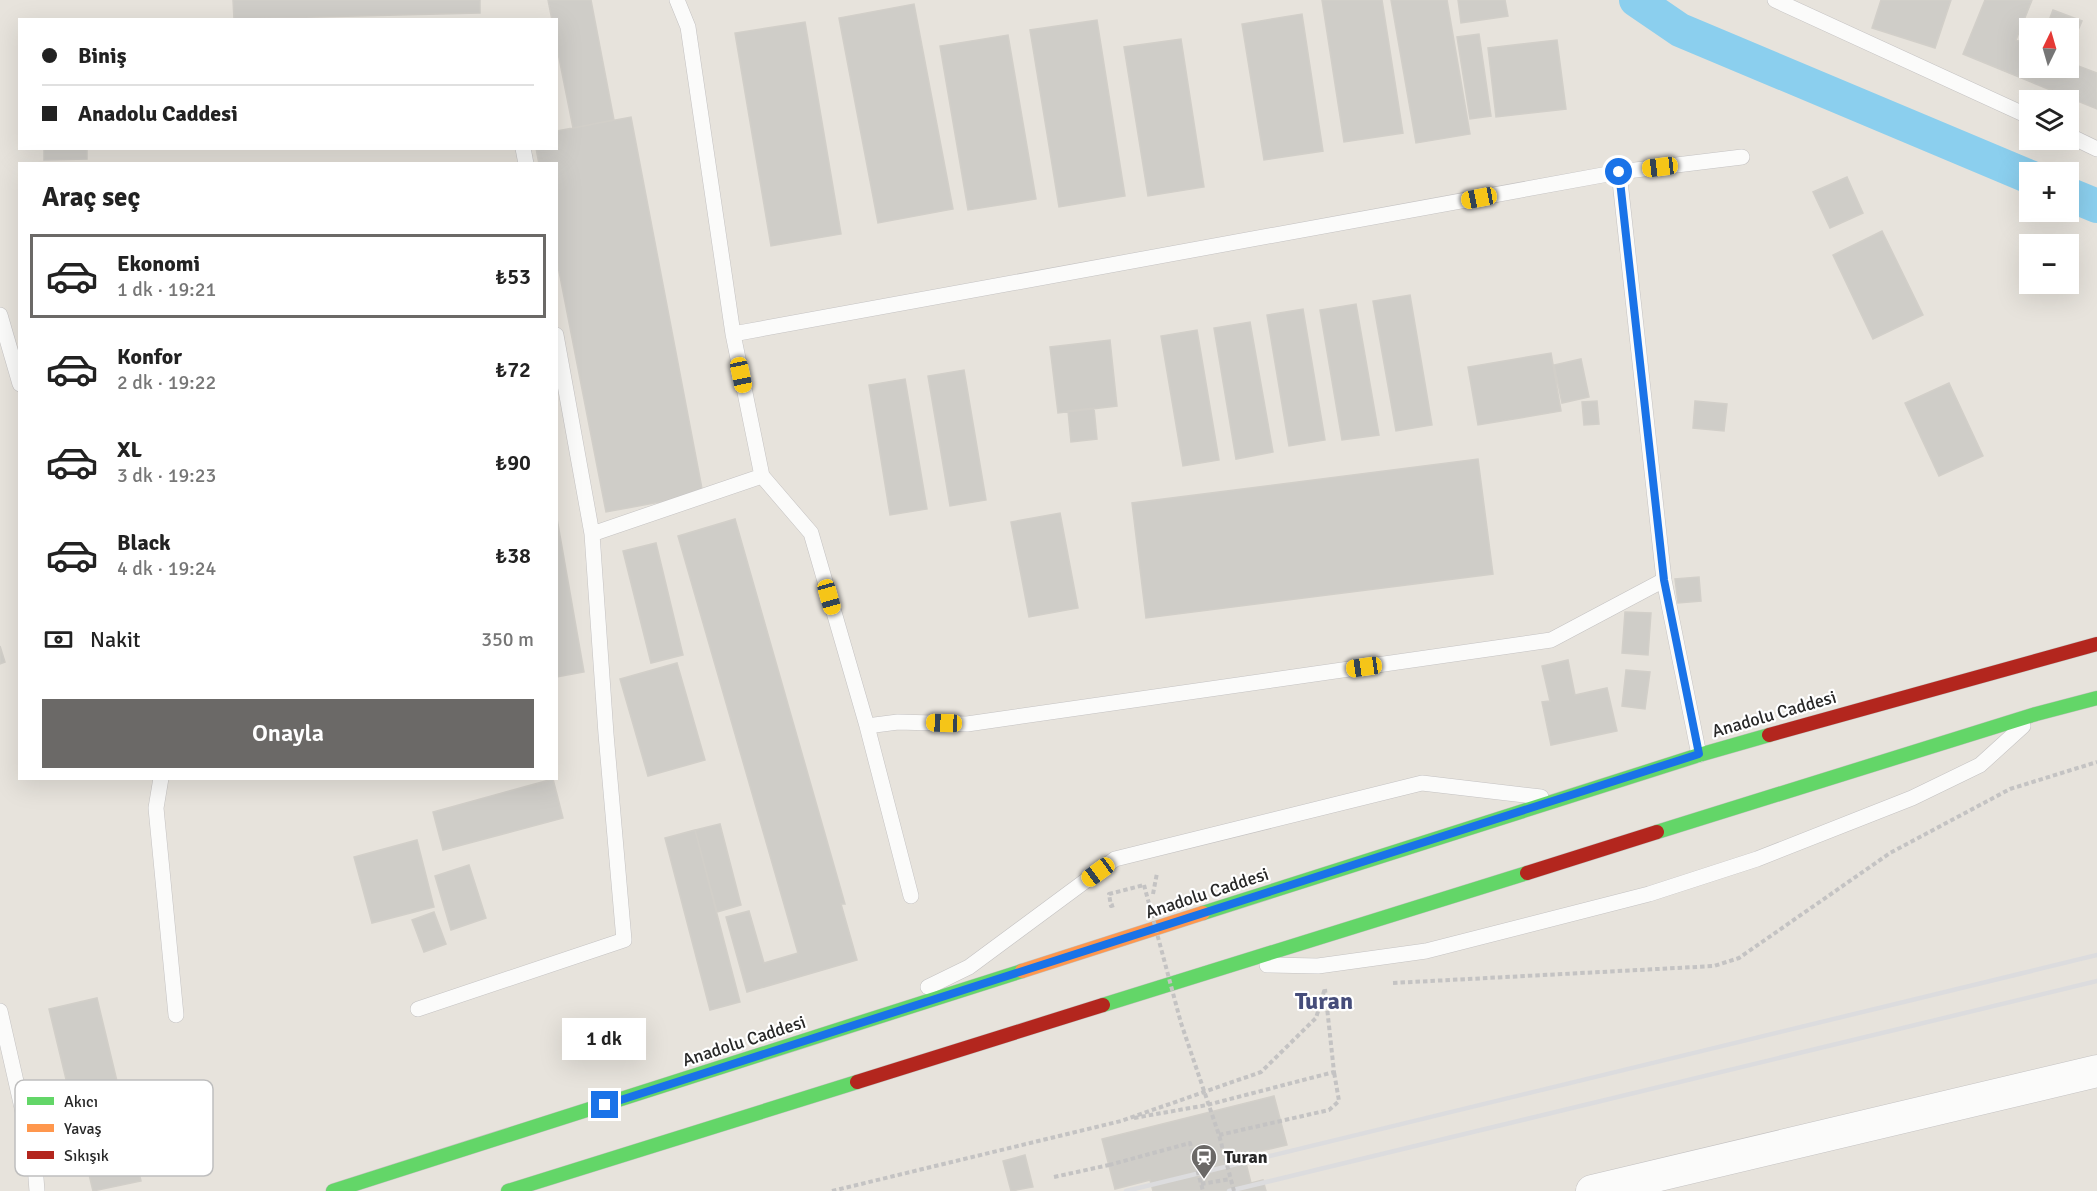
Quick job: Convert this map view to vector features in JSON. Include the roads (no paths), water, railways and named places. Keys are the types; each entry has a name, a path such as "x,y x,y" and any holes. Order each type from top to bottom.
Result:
{"highway":[{"name":"Anadolu Caddesi","path":"333,1191 1699,754 2097,644"},
{"path":"508,1191 2036,714 2097,698"}],"street":[{"path":"1592,1191 2097,1071"}],"lane":[{"path":"677,0 688,27 733,334 762,476 811,533 867,726 911,896"},
{"path":"1775,0 2019,112"},
{"path":"2079,140 2097,149"},
{"path":"733,334 1619,172 1742,157"},
{"path":"1619,172 1664,580 1699,754"},
{"path":"0,315 18,377"},
{"path":"418,1009 624,940 592,534 558,346"},
{"path":"592,534 762,476"},
{"path":"867,726 898,722 966,724 1551,640 1664,580"},
{"path":"1231,965 1318,966 1426,951 1649,894 1757,859 1912,798 1980,765 2036,714"},
{"path":"149,780 156,808 176,1015"},
{"path":"156,808 161,780"},
{"path":"842,1029 969,967 1115,859 1422,783 1561,800"},
{"path":"0,1011 16,1080"},
{"path":"36,1176 38,1191"}],"waterway":[{"path":"1636,0 1680,30 2019,172"},
{"path":"2079,199 2097,206"}],"railway":[{"path":"1126,1191 2097,955"},
{"path":"1229,1191 2097,981"}],"place":[{"name":"Turan","path":"1204,1180"}],"district":[{"name":"Turan","path":"1324,1001"}]}
